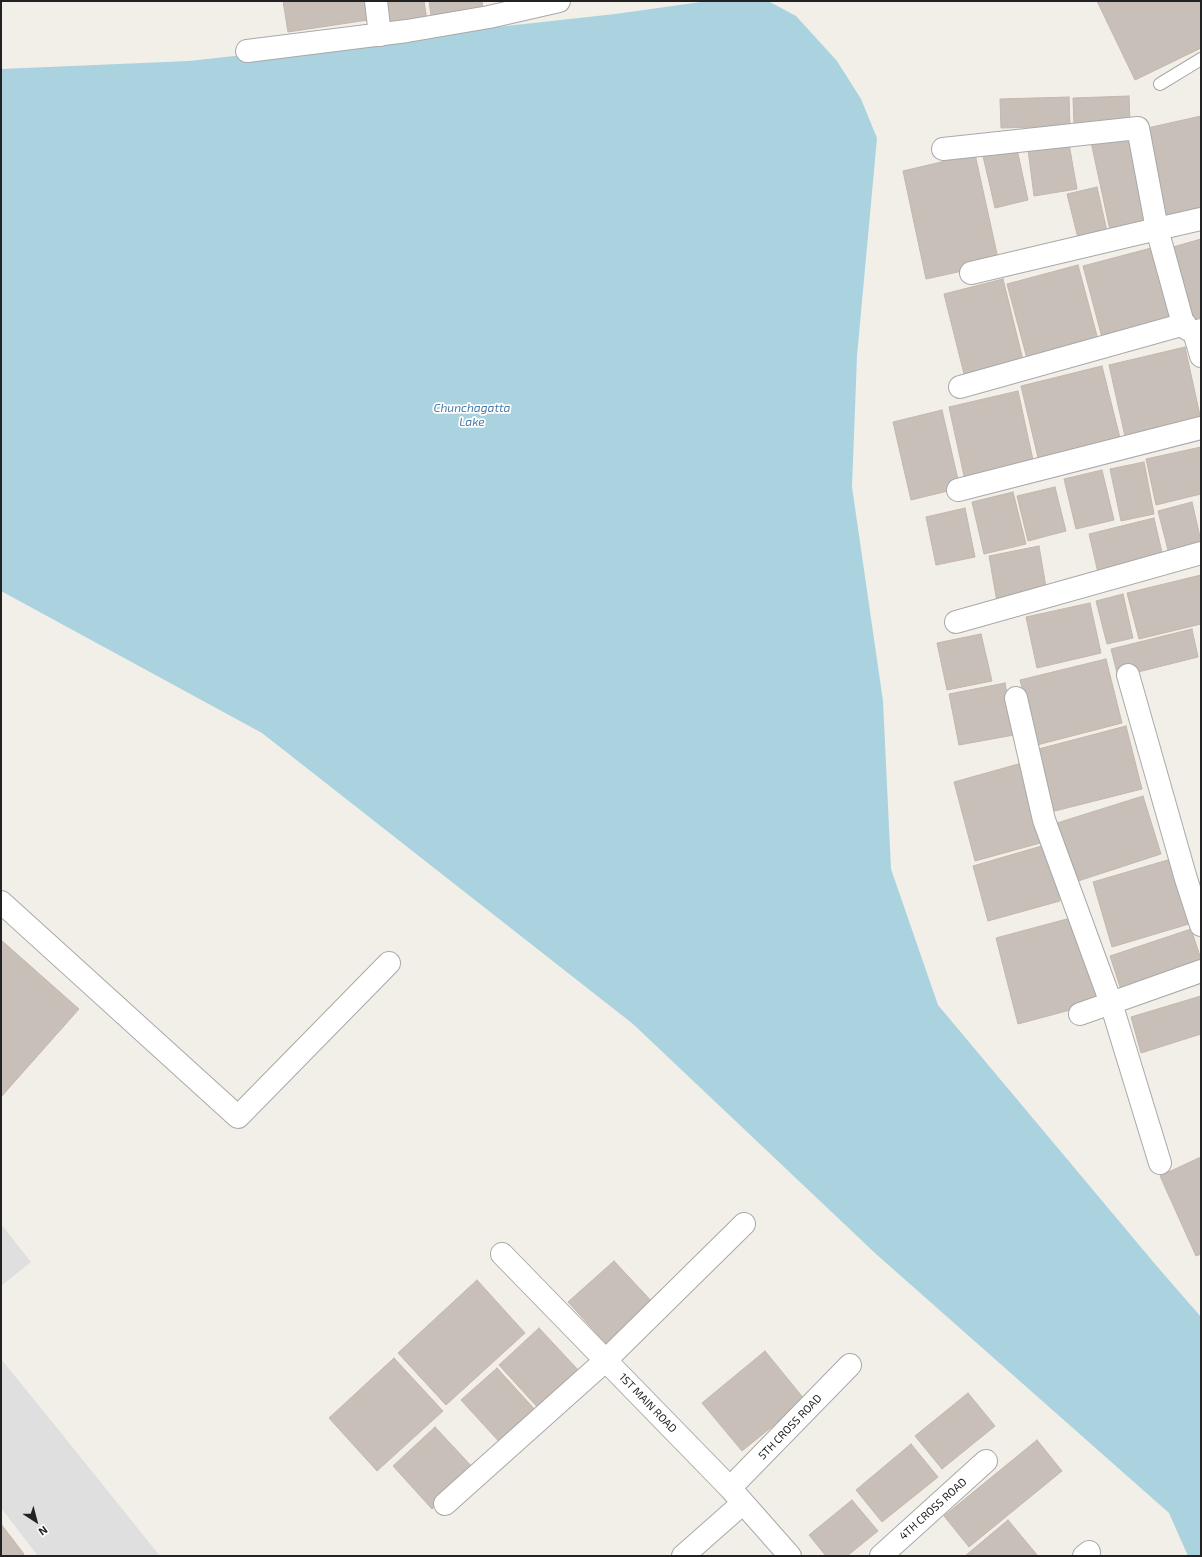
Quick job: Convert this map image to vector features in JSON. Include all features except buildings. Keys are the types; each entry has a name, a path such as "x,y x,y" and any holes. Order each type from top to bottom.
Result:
{"street":[{"path":"376,1 380,35"},
{"path":"247,50 408,31 489,17 559,1"},
{"path":"943,149 1138,128 1157,229 1166,263 1193,329 1201,356"},
{"path":"971,273 1201,219"},
{"path":"960,387 1193,329"},
{"path":"958,490 1201,428"},
{"path":"956,622 1201,554"},
{"path":"1128,675 1186,879 1201,925"},
{"path":"1016,698 1044,820 1111,1003 1160,1163"},
{"path":"1,902 238,1117 389,963"},
{"path":"1080,1014 1201,971"},
{"path":"445,1504 606,1360 744,1224"},
{"name":"1ST MAIN ROAD","path":"502,1254 737,1496 790,1556"},
{"name":"5TH CROSS ROAD","path":"683,1556 850,1365"},
{"name":"4TH CROSS ROAD","path":"881,1556 986,1461"}],"lane":[{"path":"1160,84 1201,59"}],"shaded area":[{"path":"1,1224 31,1262 1,1286"},
{"path":"1,1359 160,1556 38,1556 1,1508"}],"water":[{"name":"Chunchagatta Lake","path":"708,1 768,1 796,16 837,61 861,99 877,138 857,356 852,487 883,701 891,869 938,1005 1201,1317 1201,1556 1188,1556 1169,1513 876,1254 633,1024 262,733 1,591 1,69 189,61 615,14"}]}
